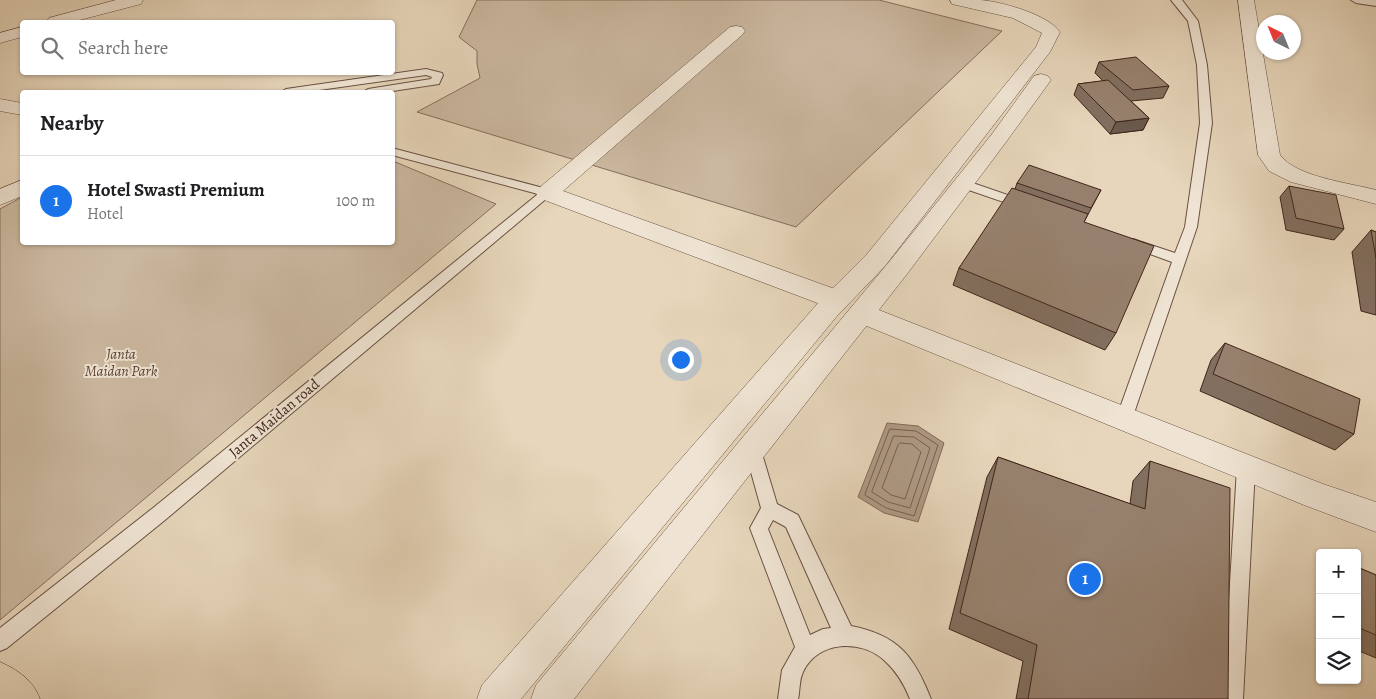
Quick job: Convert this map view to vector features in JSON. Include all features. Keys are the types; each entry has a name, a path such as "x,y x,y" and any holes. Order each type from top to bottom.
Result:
{"main road":[{"path":"0,681 21,699"}],"street":[{"path":"62,20 135,0"},
{"path":"550,699 752,448 849,307 876,260 1050,38 1051,32 1028,19 958,0"},
{"path":"496,699 849,307 964,184 1064,47 1067,36 1066,28 1031,12 987,0"},
{"path":"1246,0 1269,155 1277,166 1299,176 1376,197"},
{"path":"736,31 547,193 849,307 1246,468 1376,517"},
{"path":"0,38 20,33"},
{"path":"0,92 20,95"},
{"path":"0,105 20,109"},
{"path":"0,184 20,173"},
{"path":"0,198 20,188"}],"lane":[{"path":"1124,419 1191,227 1206,124 1202,65 1192,21 1182,5 1176,0"},
{"path":"1356,0 1376,3"},
{"path":"300,90 426,72 438,75 438,79 435,82 381,90"},
{"path":"395,152 547,193"},
{"path":"964,184 1039,210"},
{"name":"Janta Maidan road","path":"0,641 159,514 547,193"},
{"path":"1123,240 1179,259"},
{"path":"752,448 770,509 792,521 844,634"},
{"path":"1233,699 1246,468"},
{"path":"770,509 759,528 806,650"},
{"path":"788,699 788,686 794,666 806,650 824,639 844,634 866,638 886,647 904,663 917,683 921,699"}],"green space":[{"path":"477,0 879,0 1002,31 796,227 417,112 480,78 477,51 459,37"},
{"name":"Janta Maidan Park","path":"395,162 496,204 0,620 0,209 20,198 20,245 395,245"}],"water":[{"path":"887,423 918,426 944,443 918,522 884,513 858,497"}],"building":[{"path":"1136,57 1169,86 1133,90 1099,62"},
{"path":"1108,80 1149,118 1116,122 1078,84"},
{"path":"1029,165 1101,190 1091,208 1017,183"},
{"path":"1289,186 1336,195 1344,229 1296,218"},
{"path":"1012,188 1088,214 1084,222 1154,246 1116,333 959,268"},
{"path":"1371,230 1376,232 1376,258"},
{"path":"1225,343 1360,399 1354,434 1213,374"},
{"path":"998,457 1145,509 1150,461 1230,488 1228,699 1028,699 1037,645 960,613"},
{"path":"1361,569 1376,575 1376,635 1361,629"}],"place":[{"name":"Hotel Swasti Premium","path":"1085,579"}]}
